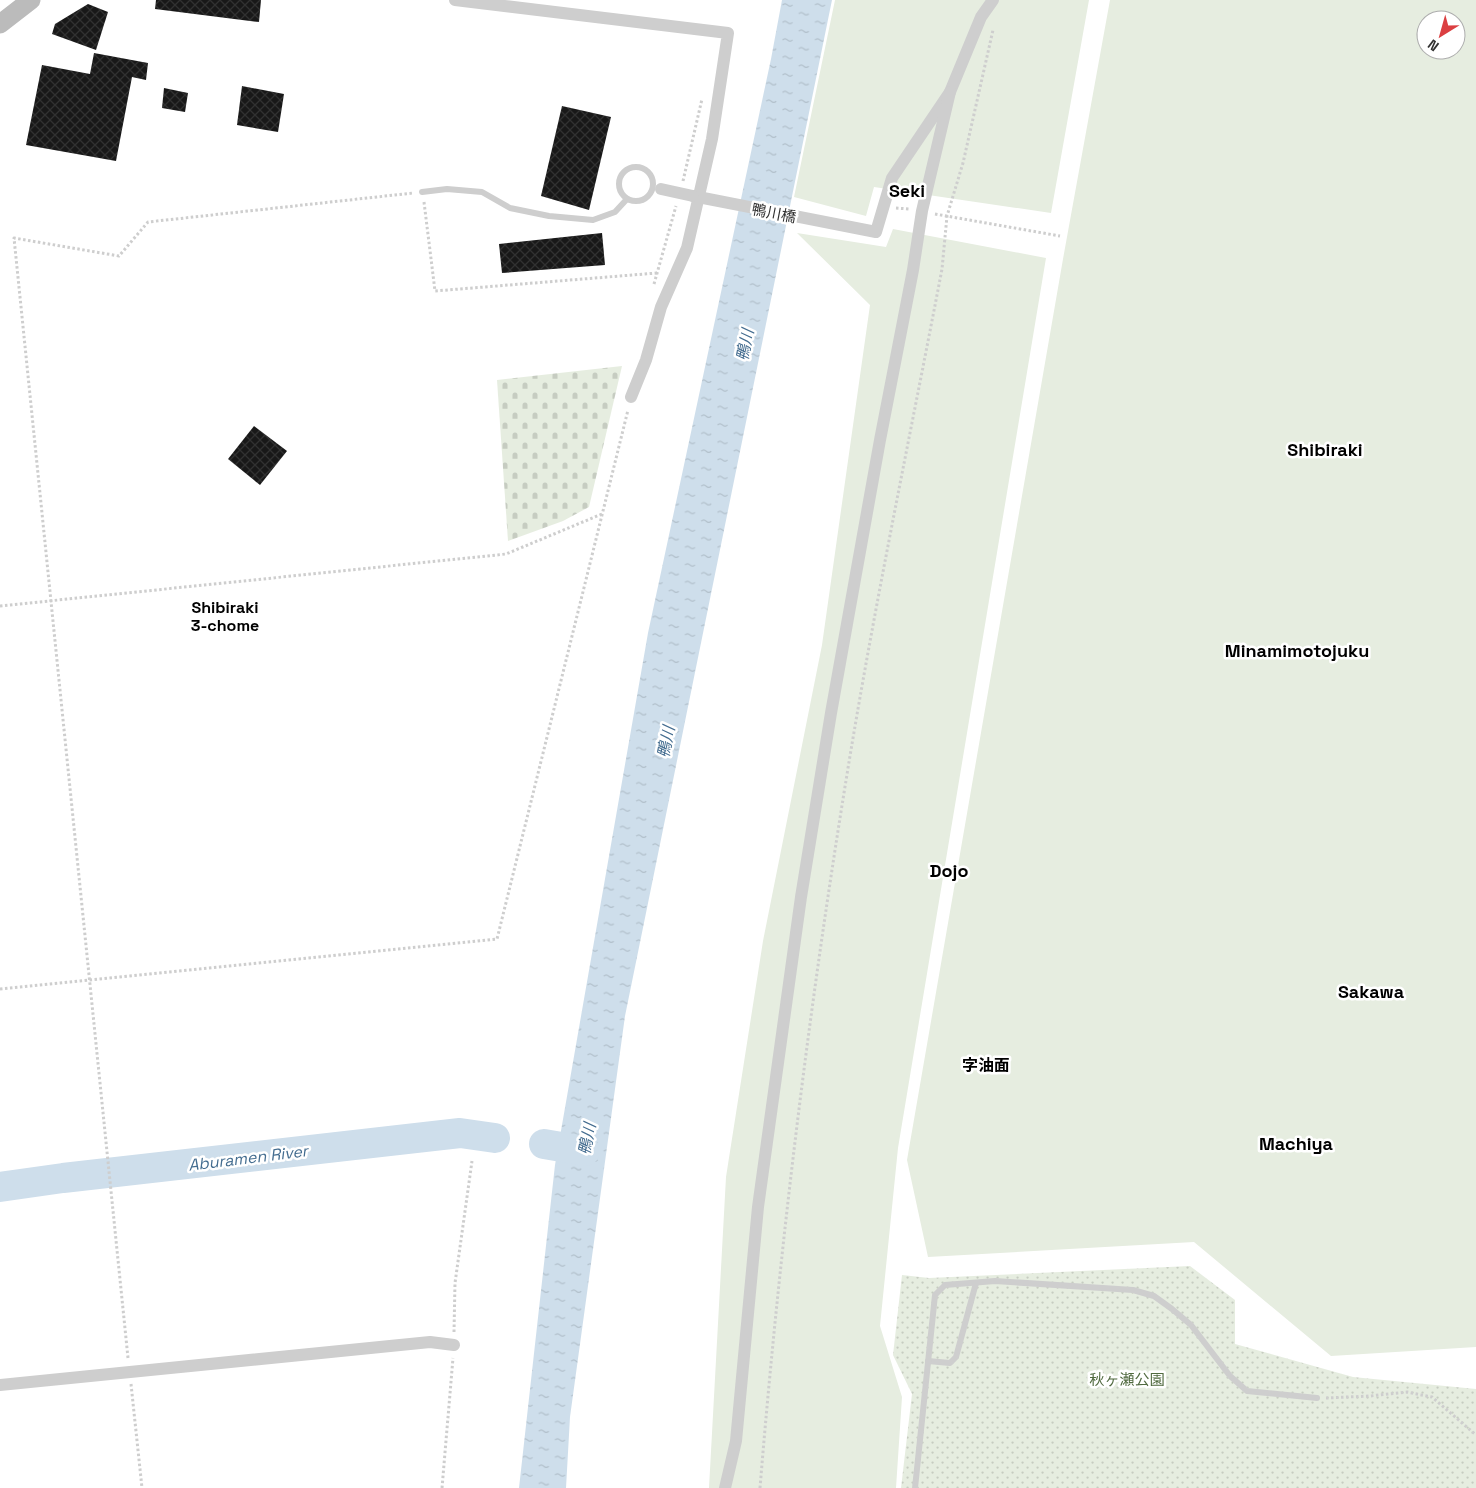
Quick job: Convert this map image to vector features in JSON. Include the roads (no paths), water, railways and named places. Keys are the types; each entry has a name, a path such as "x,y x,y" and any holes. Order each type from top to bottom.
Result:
{"street":[{"path":"0,24 31,0"},
{"path":"455,0 728,33 712,139 687,248 661,307 646,360 631,397"},
{"path":"725,1488 736,1441 758,1207 801,897 831,713 880,440 913,270 922,211 950,92 981,17 993,0"},
{"name":"鴨川橋","path":"657,188 699,198 876,232 892,178 950,92"},
{"path":"0,1385 430,1342 454,1345"}],"lane":[{"path":"630,168 642,168 647,171 657,188 643,200 627,199 619,186 621,175 630,168"},
{"path":"422,192 447,189 482,192 510,208 548,216 594,220 616,212 627,199"},
{"path":"915,1488 935,1295 945,1285 995,1281 1134,1290 1154,1296 1191,1326 1230,1376 1247,1391 1317,1398"},
{"path":"928,1361 950,1363 956,1357 976,1283"}],"water":[{"name":"鴨川","path":"782,0 832,0 625,1016 570,1417 566,1488 519,1488 555,1165 648,633"}],"waterway":[{"name":"Aburamen River","path":"0,1187 63,1178 460,1133 495,1138"},
{"name":"Aburamen River","path":"544,1144 585,1151"}],"district":[{"name":"Seki","path":"907,190"},
{"name":"Shibiraki","path":"1325,449"},
{"name":"Shibiraki 3-chome","path":"225,616"},
{"name":"Minamimotojuku","path":"1297,650"},
{"name":"Dojo","path":"949,870"},
{"name":"Sakawa","path":"1371,991"},
{"name":"字油面","path":"986,1065"},
{"name":"Machiya","path":"1296,1143"}],"park label":[{"name":"秋ヶ瀬公園","path":"1127,1379"}]}
